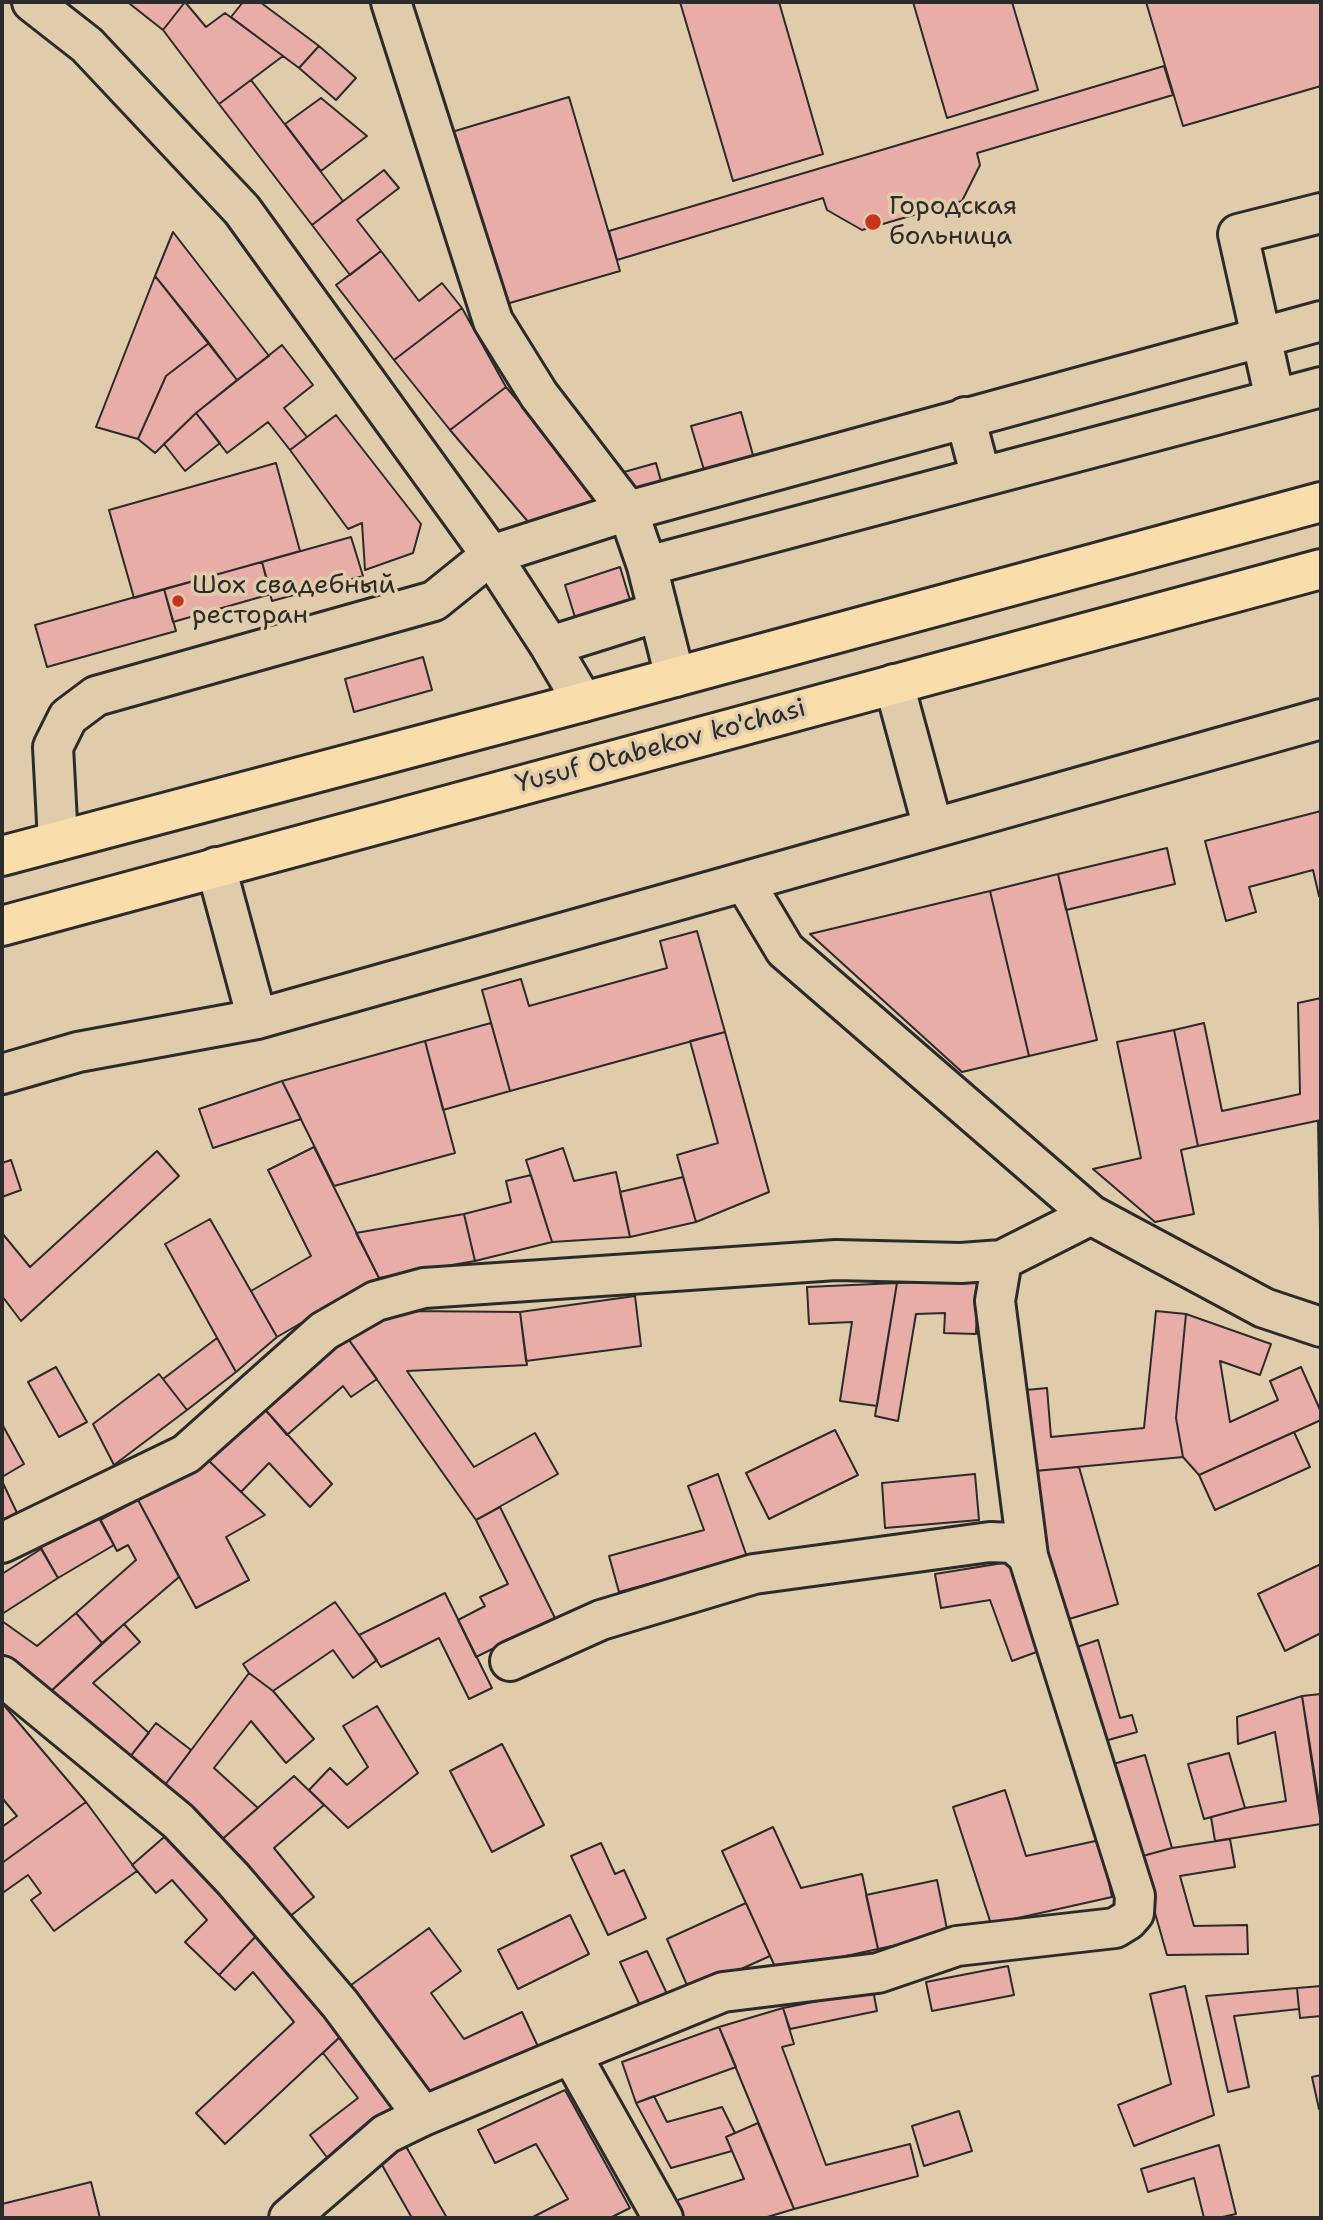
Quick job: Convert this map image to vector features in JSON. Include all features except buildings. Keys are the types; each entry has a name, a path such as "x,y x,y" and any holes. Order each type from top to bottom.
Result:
{"main road":[{"path":"2,856 1321,502"},
{"name":"Yusuf Otabekov ko'chasi","path":"2,926 1321,569"}],"street":[{"path":"32,2 87,45 242,210 491,555 583,702"},
{"path":"391,2 492,321 539,395 628,511 647,566 675,677"},
{"path":"1275,399 1238,234 1321,213"},
{"path":"58,841 53,747 68,717 96,696 434,601 491,555 628,511 1321,321"},
{"path":"647,566 1321,387"},
{"path":"965,417 981,477"},
{"path":"550,646 659,612"},
{"path":"894,684 933,828"},
{"path":"2,1074 78,1052 257,1019 1321,719"},
{"path":"216,867 257,1019"},
{"path":"745,883 785,950 1091,1215 1264,1308 1321,1327"},
{"path":"2,1543 186,1454 324,1331 376,1301 424,1288 836,1260 961,1263 1002,1260 1091,1215"},
{"path":"289,2218 386,2134 572,2053 723,1992 878,1973 957,1946 1115,1928 1134,1913 1135,1896 1028,1556 995,1301 1002,1260"},
{"path":"510,1661 601,1620 754,1574 990,1542 1013,1543 1028,1556"},
{"path":"2,1676 178,1821 233,1879 340,2004 423,2116"},
{"path":"572,2053 663,2218"}],"place":[{"name":"Городская больница","path":"873,222"},
{"name":"Шох свадебный ресторан","path":"178,601"}]}
